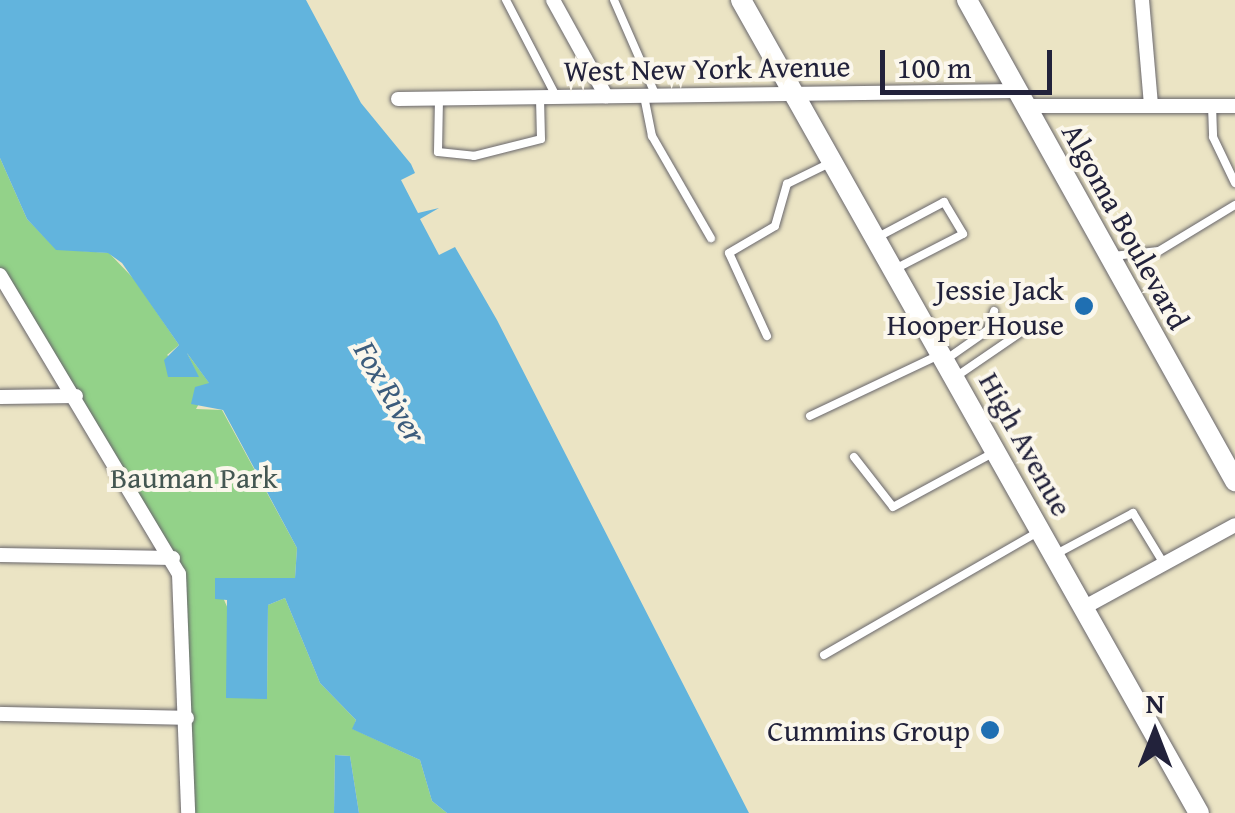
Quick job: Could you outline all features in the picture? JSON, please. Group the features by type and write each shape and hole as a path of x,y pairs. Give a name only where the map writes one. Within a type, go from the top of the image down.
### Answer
{"main road":[{"name":"High Avenue","path":"741,0 1200,813"},
{"name":"Algoma Boulevard","path":"966,0 1107,256 1227,446 1235,481"}],"street":[{"path":"553,0 606,96"},
{"path":"1142,0 1150,105"},
{"name":"West New York Avenue","path":"398,99 793,94 1235,106"},
{"path":"0,275 173,558 185,608 188,813"},
{"path":"0,397 76,396"},
{"path":"1082,608 1235,525"},
{"path":"0,555 173,558"},
{"path":"0,714 187,718"}],"lane":[{"path":"506,0 557,98"},
{"path":"614,0 650,96 652,136 711,238"},
{"path":"439,99 438,152 474,156 541,138 540,98"},
{"path":"1212,106 1214,137 1235,183"},
{"path":"767,336 730,253 774,226 787,184 832,162"},
{"path":"876,238 944,202 963,234 893,270"},
{"path":"1107,256 1159,251 1235,205"},
{"path":"946,364 988,330 994,311"},
{"path":"810,416 1024,330"},
{"path":"854,457 892,507 996,452"},
{"path":"1054,556 1133,513 1164,564"},
{"path":"824,655 1040,530"}],"green space":[{"name":"Bauman Park","path":"0,158 27,219 56,249 109,253 134,279 179,345 167,355 198,377 187,353 210,384 196,409 222,410 297,548 295,578 215,579 267,699 268,605 285,598 320,683 356,720 353,729 420,760 432,801 447,813 359,813 350,756 335,755 334,813 188,813 182,585 0,275"}],"water":[{"name":"Fox River","path":"0,0 306,0 361,103 411,164 415,173 401,180 418,213 439,208 420,219 439,255 455,247 497,320 749,813 447,813 432,801 420,760 352,729 356,720 320,683 285,598 268,605 267,699 226,698 227,600 215,599 215,578 295,578 297,548 223,410 191,404 195,387 209,383 187,353 199,377 168,377 164,360 179,345 122,263 108,253 56,250 27,219 0,158"},
{"path":"335,755 350,756 359,813 334,813"}],"place":[{"name":"Jessie Jack Hooper House","path":"1084,306"},
{"name":"Cummins Group","path":"990,730"}]}
